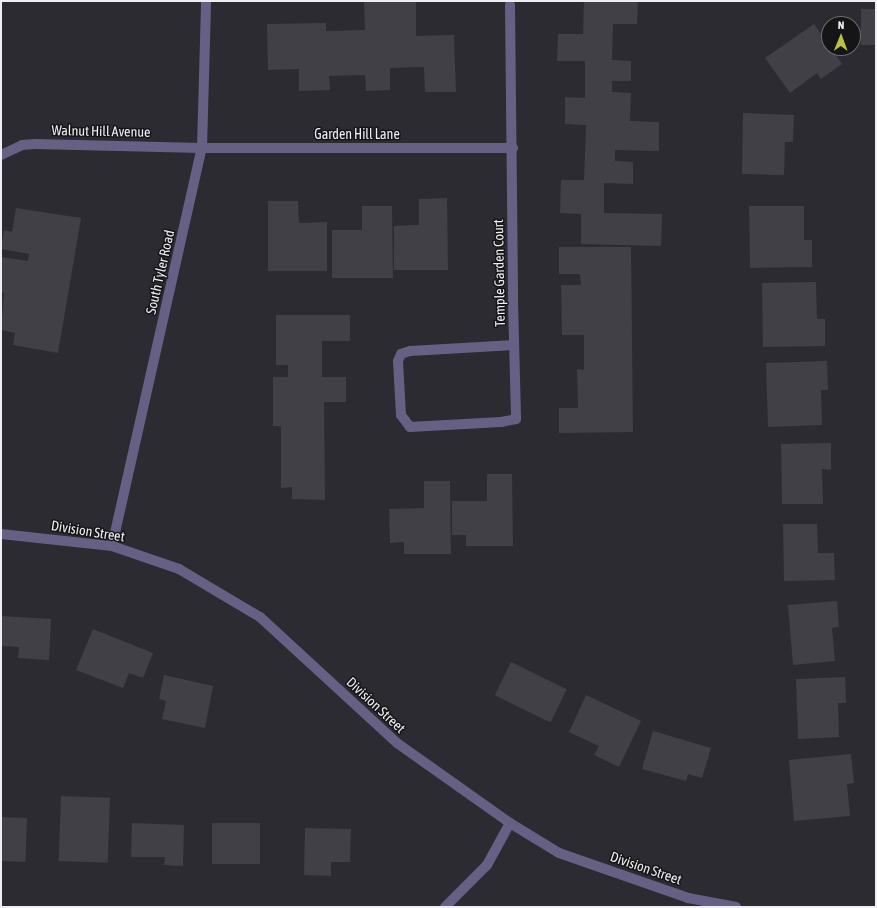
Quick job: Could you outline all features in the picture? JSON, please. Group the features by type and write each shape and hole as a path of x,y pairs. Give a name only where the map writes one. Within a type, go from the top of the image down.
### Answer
{"street":[{"name":"South Tyler Road","path":"112,546 202,148 206,1"},
{"name":"Temple Garden Court","path":"510,4 516,419 501,422 410,427 401,415 398,361 401,354 410,350 514,345"},
{"name":"Walnut Hill Avenue","path":"1,155 22,145 35,144 202,148"},
{"name":"Garden Hill Lane","path":"202,148 513,148"},
{"name":"Division Street","path":"1,534 112,546 179,569 260,617 396,743 510,823 559,853 688,898 736,907"},
{"path":"445,907 487,865 510,823"}],"building":[{"path":"416,1 416,36 454,35 456,92 425,92 424,67 390,68 390,90 366,91 365,75 329,76 330,90 299,91 299,69 268,70 267,24 326,23 326,31 365,30 364,2"},
{"path":"584,1 638,1 637,24 613,24 612,60 631,61 631,81 612,81 612,92 631,93 630,121 659,122 659,151 615,150 615,161 633,162 633,184 604,183 604,213 662,214 661,246 581,244 581,214 560,213 561,180 584,180 586,125 565,124 565,97 585,98 585,61 557,61 558,34 583,34"},
{"path":"861,9 876,9 876,45 861,45"},
{"path":"814,24 821,34 821,56 836,56 842,64 821,79 817,73 790,93 765,58"},
{"path":"743,113 794,115 793,142 785,142 784,175 742,174"},
{"path":"447,198 448,270 394,270 394,226 419,225 419,199"},
{"path":"268,201 298,201 299,223 327,222 327,271 268,271"},
{"path":"362,206 392,206 393,278 332,278 332,230 362,230"},
{"path":"749,206 804,206 804,240 812,240 812,267 750,268"},
{"path":"16,208 81,218 58,353 13,345 15,333 1,330 4,293 1,292 1,257 28,261 29,254 1,249 4,230 12,232"},
{"path":"559,247 631,247 633,432 559,433 559,408 578,408 577,369 584,370 584,335 562,335 561,285 581,285 580,274 559,274"},
{"path":"816,282 817,319 825,319 825,346 763,347 762,283"},
{"path":"276,315 350,315 350,341 322,341 322,377 346,377 346,402 324,402 325,500 292,499 292,487 281,488 281,426 273,426 273,377 288,377 288,365 276,365"},
{"path":"827,361 828,390 821,390 822,425 768,427 766,363"},
{"path":"831,443 831,470 822,469 823,504 782,504 781,444"},
{"path":"487,474 512,474 513,546 466,546 466,535 452,535 452,501 487,501"},
{"path":"424,481 450,481 451,554 404,554 404,542 390,543 389,509 424,508"},
{"path":"783,524 817,524 818,553 834,553 835,580 784,581"},
{"path":"837,601 839,627 832,628 835,661 793,665 788,605"},
{"path":"1,616 51,619 49,660 18,658 19,647 1,646"},
{"path":"93,629 153,653 143,678 129,673 123,688 76,670"},
{"path":"511,662 567,689 551,722 495,695"},
{"path":"164,675 213,686 205,728 162,719 166,701 159,699"},
{"path":"845,677 846,703 838,703 839,737 798,739 796,679"},
{"path":"586,695 641,721 619,767 594,755 599,746 569,732"},
{"path":"653,731 711,748 702,778 688,774 686,781 642,769"},
{"path":"851,754 854,783 847,784 850,816 794,821 789,760"},
{"path":"61,796 110,798 108,863 59,861"},
{"path":"1,817 27,818 25,862 1,861"},
{"path":"132,823 184,825 183,866 164,865 165,857 131,857"},
{"path":"212,823 260,823 260,864 212,864"},
{"path":"305,828 351,829 350,862 331,862 331,876 304,875"}]}
